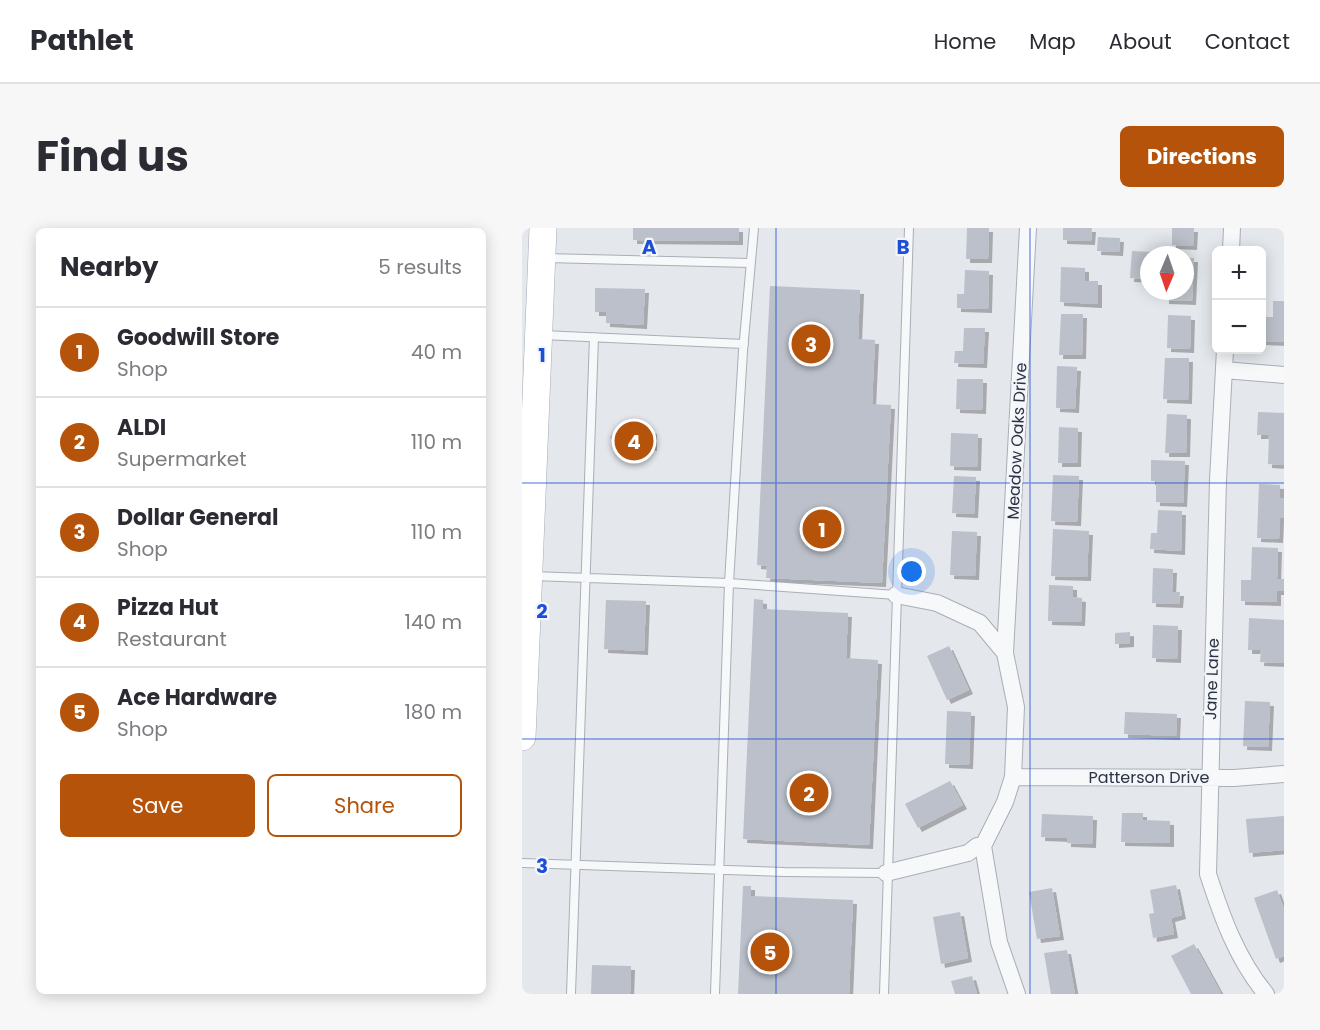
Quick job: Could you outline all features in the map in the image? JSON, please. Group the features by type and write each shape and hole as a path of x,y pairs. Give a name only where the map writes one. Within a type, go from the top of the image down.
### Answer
{"main road":[{"path":"522,737 529,576 527,483 538,335 536,285 543,228"}],"street":[{"name":"Meadow Oaks Drive","path":"983,846 1005,802 1013,777 1016,707 1005,653 1028,228"},
{"path":"1231,246 1232,228"},
{"name":"Jane Lane","path":"1225,354 1218,480 1208,874 1223,922 1251,975 1266,994"},
{"path":"1224,370 1284,375"},
{"name":"Meadow Oaks Drive","path":"896,595 937,603 980,623 1005,653"},
{"name":"Patterson Drive","path":"1013,777 1234,778 1284,774"},
{"path":"886,873 968,853 977,846 983,846 999,942 1017,994"}],"lane":[{"path":"715,994 729,583 744,344 754,228"},
{"path":"884,994 886,873 909,228"},
{"path":"541,257 750,263"},
{"path":"538,335 744,344"},
{"path":"571,994 594,337"},
{"path":"529,576 729,583 896,595"},
{"path":"522,863 886,873"}],"building":[{"path":"633,228 739,228 739,241 633,240"},
{"path":"967,228 989,228 988,259 966,259"},
{"path":"1063,228 1092,228 1091,241 1063,240"},
{"path":"1172,228 1194,228 1193,246 1172,245"},
{"path":"1098,237 1120,238 1119,252 1097,251"},
{"path":"1132,251 1140,251 1140,279 1130,278"},
{"path":"1061,267 1085,268 1085,281 1098,281 1098,304 1060,302"},
{"path":"965,270 989,271 988,309 957,308 957,294 964,294"},
{"path":"770,286 860,290 858,339 875,340 872,404 891,405 882,583 766,578 767,566 757,565"},
{"path":"595,288 645,289 643,325 606,323 606,312 595,312"},
{"path":"1273,301 1284,301 1284,342 1266,341 1266,317 1273,317"},
{"path":"1061,314 1083,314 1082,355 1059,355"},
{"path":"1168,315 1191,316 1190,349 1167,348"},
{"path":"964,328 985,328 983,364 954,363 955,351 963,351"},
{"path":"1165,358 1189,358 1188,400 1163,399"},
{"path":"1057,366 1077,367 1075,409 1056,408"},
{"path":"957,379 983,379 982,410 956,409"},
{"path":"1258,412 1284,413 1284,465 1268,464 1269,435 1257,435"},
{"path":"1167,414 1187,415 1186,453 1165,453"},
{"path":"1059,427 1078,428 1077,463 1058,463"},
{"path":"619,429 653,430 653,447 618,446 610,437"},
{"path":"951,433 978,434 977,467 950,466"},
{"path":"1151,460 1185,461 1183,503 1156,502 1156,481 1151,481"},
{"path":"1053,475 1079,476 1077,522 1051,521"},
{"path":"954,476 976,477 974,514 952,513"},
{"path":"1259,484 1280,485 1280,498 1284,498 1284,518 1280,518 1279,539 1257,538"},
{"path":"1158,510 1182,511 1181,551 1150,549 1151,533 1157,533"},
{"path":"1053,529 1089,531 1087,577 1051,576"},
{"path":"952,531 977,532 975,576 950,575"},
{"path":"1252,547 1278,548 1277,579 1284,579 1284,591 1277,591 1277,602 1241,601 1241,580 1251,580"},
{"path":"1153,568 1173,569 1172,592 1180,592 1179,604 1152,603"},
{"path":"1049,585 1073,586 1073,597 1082,598 1081,622 1048,621"},
{"path":"754,599 763,600 763,609 848,613 846,658 878,660 869,845 743,839"},
{"path":"606,600 646,601 644,651 604,649"},
{"path":"1249,618 1284,620 1284,663 1260,662 1261,650 1248,650"},
{"path":"1153,625 1178,626 1177,659 1152,658"},
{"path":"1130,632 1130,643 1115,644 1115,633"},
{"path":"949,646 969,690 947,700 927,656"},
{"path":"1245,701 1270,702 1268,747 1243,746"},
{"path":"947,711 971,712 969,765 945,764"},
{"path":"1125,712 1177,714 1176,736 1124,734"},
{"path":"950,781 963,805 918,828 905,804"},
{"path":"1122,813 1143,813 1143,820 1170,821 1170,843 1121,842"},
{"path":"1042,814 1093,816 1092,844 1067,843 1067,838 1041,837"},
{"path":"1284,816 1284,850 1249,853 1246,819"},
{"path":"1176,885 1182,915 1171,918 1174,934 1153,938 1149,914 1154,913 1150,890"},
{"path":"743,886 751,886 751,896 853,900 849,994 738,994"},
{"path":"1052,888 1060,936 1037,939 1029,892"},
{"path":"1277,890 1284,909 1284,956 1276,959 1254,898"},
{"path":"960,912 968,958 941,964 933,917"},
{"path":"1194,944 1220,994 1191,994 1171,956"},
{"path":"1067,950 1075,994 1051,994 1044,953"},
{"path":"592,965 631,966 630,994 591,994"},
{"path":"972,976 977,994 955,994 951,981"}],"place":[{"name":"Dollar General","path":"811,344"},
{"name":"Pizza Hut","path":"634,441"},
{"name":"Goodwill Store","path":"822,529"},
{"name":"ALDI","path":"809,793"},
{"name":"Ace Hardware","path":"770,952"}]}
